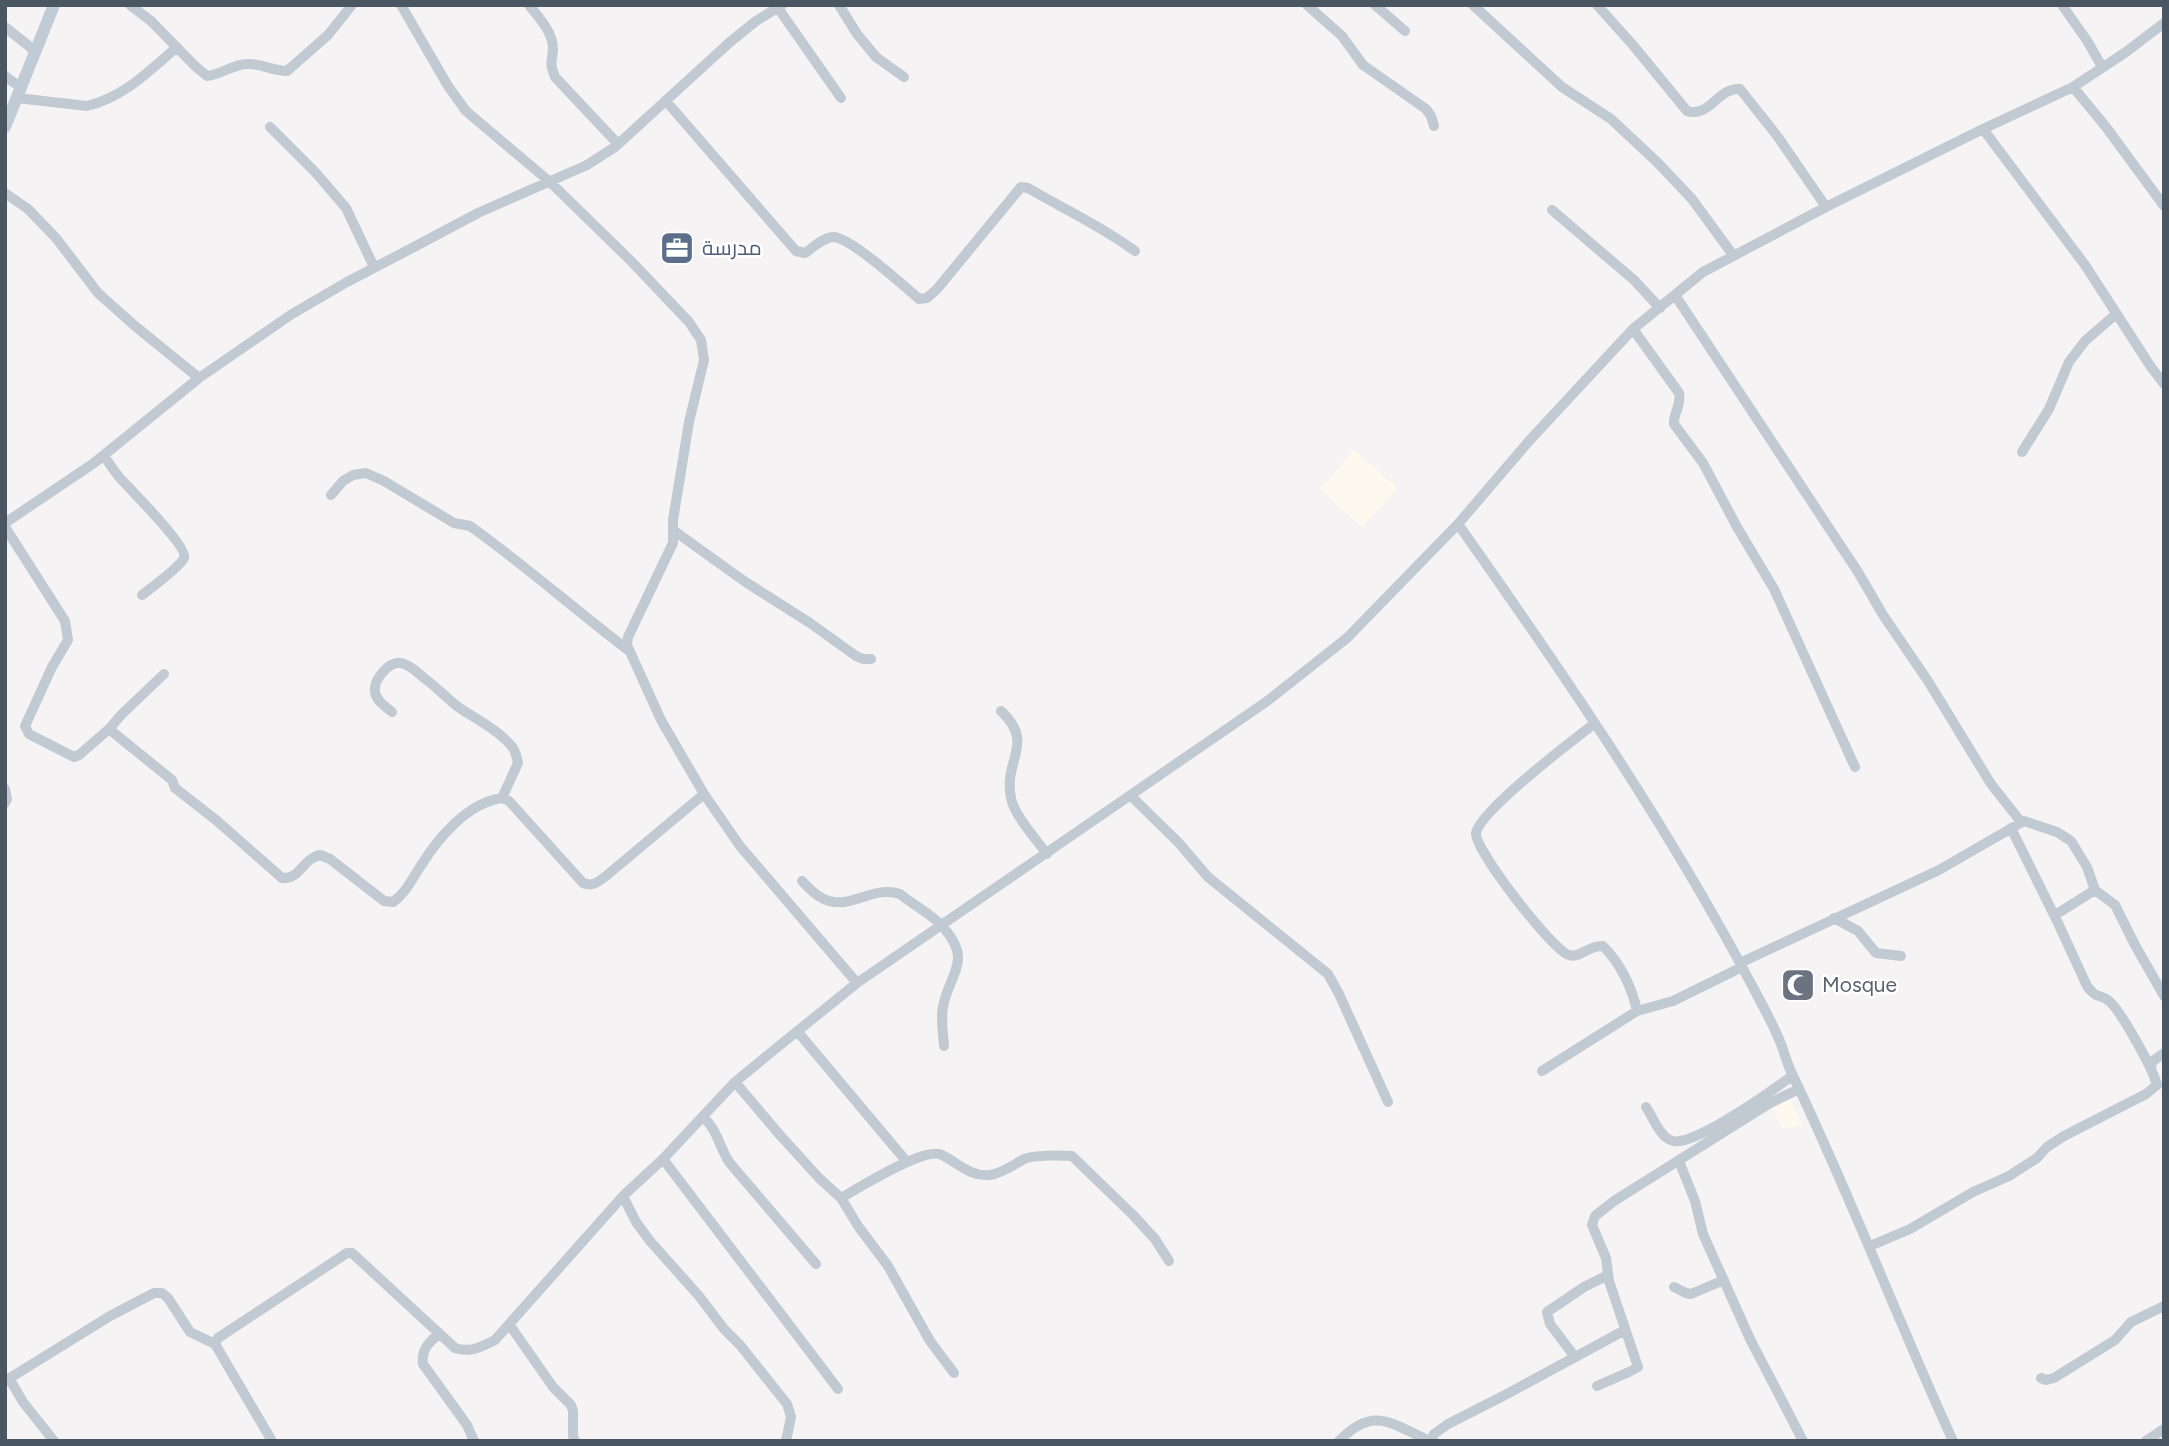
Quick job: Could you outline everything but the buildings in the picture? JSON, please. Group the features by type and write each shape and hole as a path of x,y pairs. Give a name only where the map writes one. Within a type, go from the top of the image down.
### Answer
{"street":[{"path":"5,127 54,5"},
{"path":"130,5 151,21 207,76 250,63 276,71 287,71 328,35 352,5"},
{"path":"401,5 448,86 466,111 550,182 631,261 689,322 701,340 704,360 689,422 673,543 628,637 628,650 661,720 740,846 857,983"},
{"path":"529,5 551,37 550,62 555,77 618,144"},
{"path":"839,5 857,34 876,57 904,77"},
{"path":"1307,5 1342,36 1363,65 1426,109 1434,126"},
{"path":"1375,5 1405,31"},
{"path":"1473,5 1562,87 1611,120 1658,163 1692,199 1733,255"},
{"path":"1597,5 1687,111 1703,111 1725,93 1740,89 1778,137 1826,206"},
{"path":"2062,5 2102,67"},
{"path":"163,674 109,729 79,755 74,757 29,734 25,726 45,681 68,640 68,630 5,525 104,456 199,378 292,314 374,267 478,213 587,165 618,144 730,42 780,6 841,98"},
{"path":"215,1345 218,1338 347,1253 352,1253 455,1348 475,1350 495,1340 623,1196 663,1159 735,1082 857,983 1266,702 1347,638 1458,524 1529,441 1633,330 1703,272 1826,206 2073,87 2164,23"},
{"path":"5,27 36,51"},
{"path":"5,76 19,93 87,106 117,96 177,47"},
{"path":"2073,87 2164,205"},
{"path":"666,101 796,251 805,253 828,238 836,237 846,241 919,299 927,298 937,289 1021,187 1028,188 1109,232 1135,251"},
{"path":"270,127 346,208 374,267"},
{"path":"1983,129 2085,265 2164,384"},
{"path":"5,193 28,209 56,238 98,293 199,378"},
{"path":"1552,210 1634,280 1660,308"},
{"path":"1675,295 1858,572 1991,784 2021,822"},
{"path":"2022,452 2049,409 2069,362 2085,341 2116,314"},
{"path":"1633,330 1679,393 1681,399 1674,424 1703,463 1774,589 1855,767"},
{"path":"104,456 184,553 179,564 142,595"},
{"path":"331,495 343,481 353,475 366,473 384,481 454,523 470,526 554,589 587,620 628,650"},
{"path":"1458,524 1522,614 1594,724 1701,892 1741,965 1780,1042 1792,1076 1870,1246 1953,1441"},
{"path":"673,530 856,656 871,659"},
{"path":"392,712 378,700 374,692 384,671 401,663 426,679 512,747 518,763 502,798"},
{"path":"1000,711 1012,721 1019,742 1011,772 1011,801 1047,854"},
{"path":"1594,724 1548,759 1500,803 1480,824 1476,834 1477,843 1483,855 1530,917 1562,952 1578,956 1594,945 1603,946 1614,957 1633,994 1637,1011"},
{"path":"109,729 172,780 175,788 282,878 294,877 314,856 325,856 356,881 389,902 401,897 427,856 459,820 482,804 502,798 509,801 583,883 589,885 606,876 705,794"},
{"path":"5,789 5,803"},
{"path":"1131,796 1178,842 1208,877 1328,974 1388,1102"},
{"path":"1542,1071 1637,1011 1673,1001 1834,918 1938,870 2021,822 2029,822 2068,837 2087,867 2095,890 2115,905 2164,996"},
{"path":"1870,1246 1910,1229 1973,1192 2010,1176 2064,1136 2157,1085 2151,1067 2110,1002 2092,994 2087,986 2011,828"},
{"path":"802,881 817,895 829,901 842,902 882,892 894,892 942,925 956,944 959,955 958,966 942,1013 944,1046"},
{"path":"2055,915 2095,890"},
{"path":"1834,918 1858,931 1876,953 1901,956"},
{"path":"797,1031 907,1162"},
{"path":"2151,1067 2153,1061 2164,1053"},
{"path":"1646,1107 1666,1137 1673,1141 1681,1140 1719,1125 1792,1076"},
{"path":"735,1082 808,1167 841,1198 888,1266 930,1341 954,1373"},
{"path":"1597,1386 1637,1368 1633,1348 1608,1275 1606,1258 1592,1225 1593,1219 1604,1207 1770,1103 1799,1089"},
{"path":"703,1117 715,1130 729,1163 816,1264"},
{"path":"841,1198 929,1152 940,1153 978,1175 992,1175 1027,1158 1072,1156 1133,1214 1155,1239 1169,1261"},
{"path":"663,1159 838,1389"},
{"path":"1679,1161 1695,1201 1703,1234 1750,1339 1803,1441"},
{"path":"623,1196 636,1222 650,1241 699,1296 787,1404 791,1417 786,1441"},
{"path":"1575,1357 1550,1324 1547,1312 1584,1287 1608,1275"},
{"path":"1674,1287 1691,1294 1724,1280"},
{"path":"54,1441 7,1379 110,1316 154,1293 162,1293 190,1332 215,1345 272,1441"},
{"path":"2041,1378 2054,1378 2115,1340 2131,1322 2164,1306"},
{"path":"509,1324 553,1387 571,1405 575,1441"},
{"path":"1339,1441 1356,1426 1376,1419 1388,1420 1430,1441 1434,1434 1448,1424 1625,1330"},
{"path":"439,1334 425,1346 423,1364 467,1425 474,1441"},
{"path":"2146,1441 2164,1429"}],"shaded area":[{"path":"1354,450 1397,488 1362,528 1320,489"},
{"path":"1789,1099 1803,1124 1794,1128 1782,1128 1773,1109"}],"place":[{"name":"مدرسة","path":"677,248"},
{"name":"Mosque","path":"1798,985"}]}
